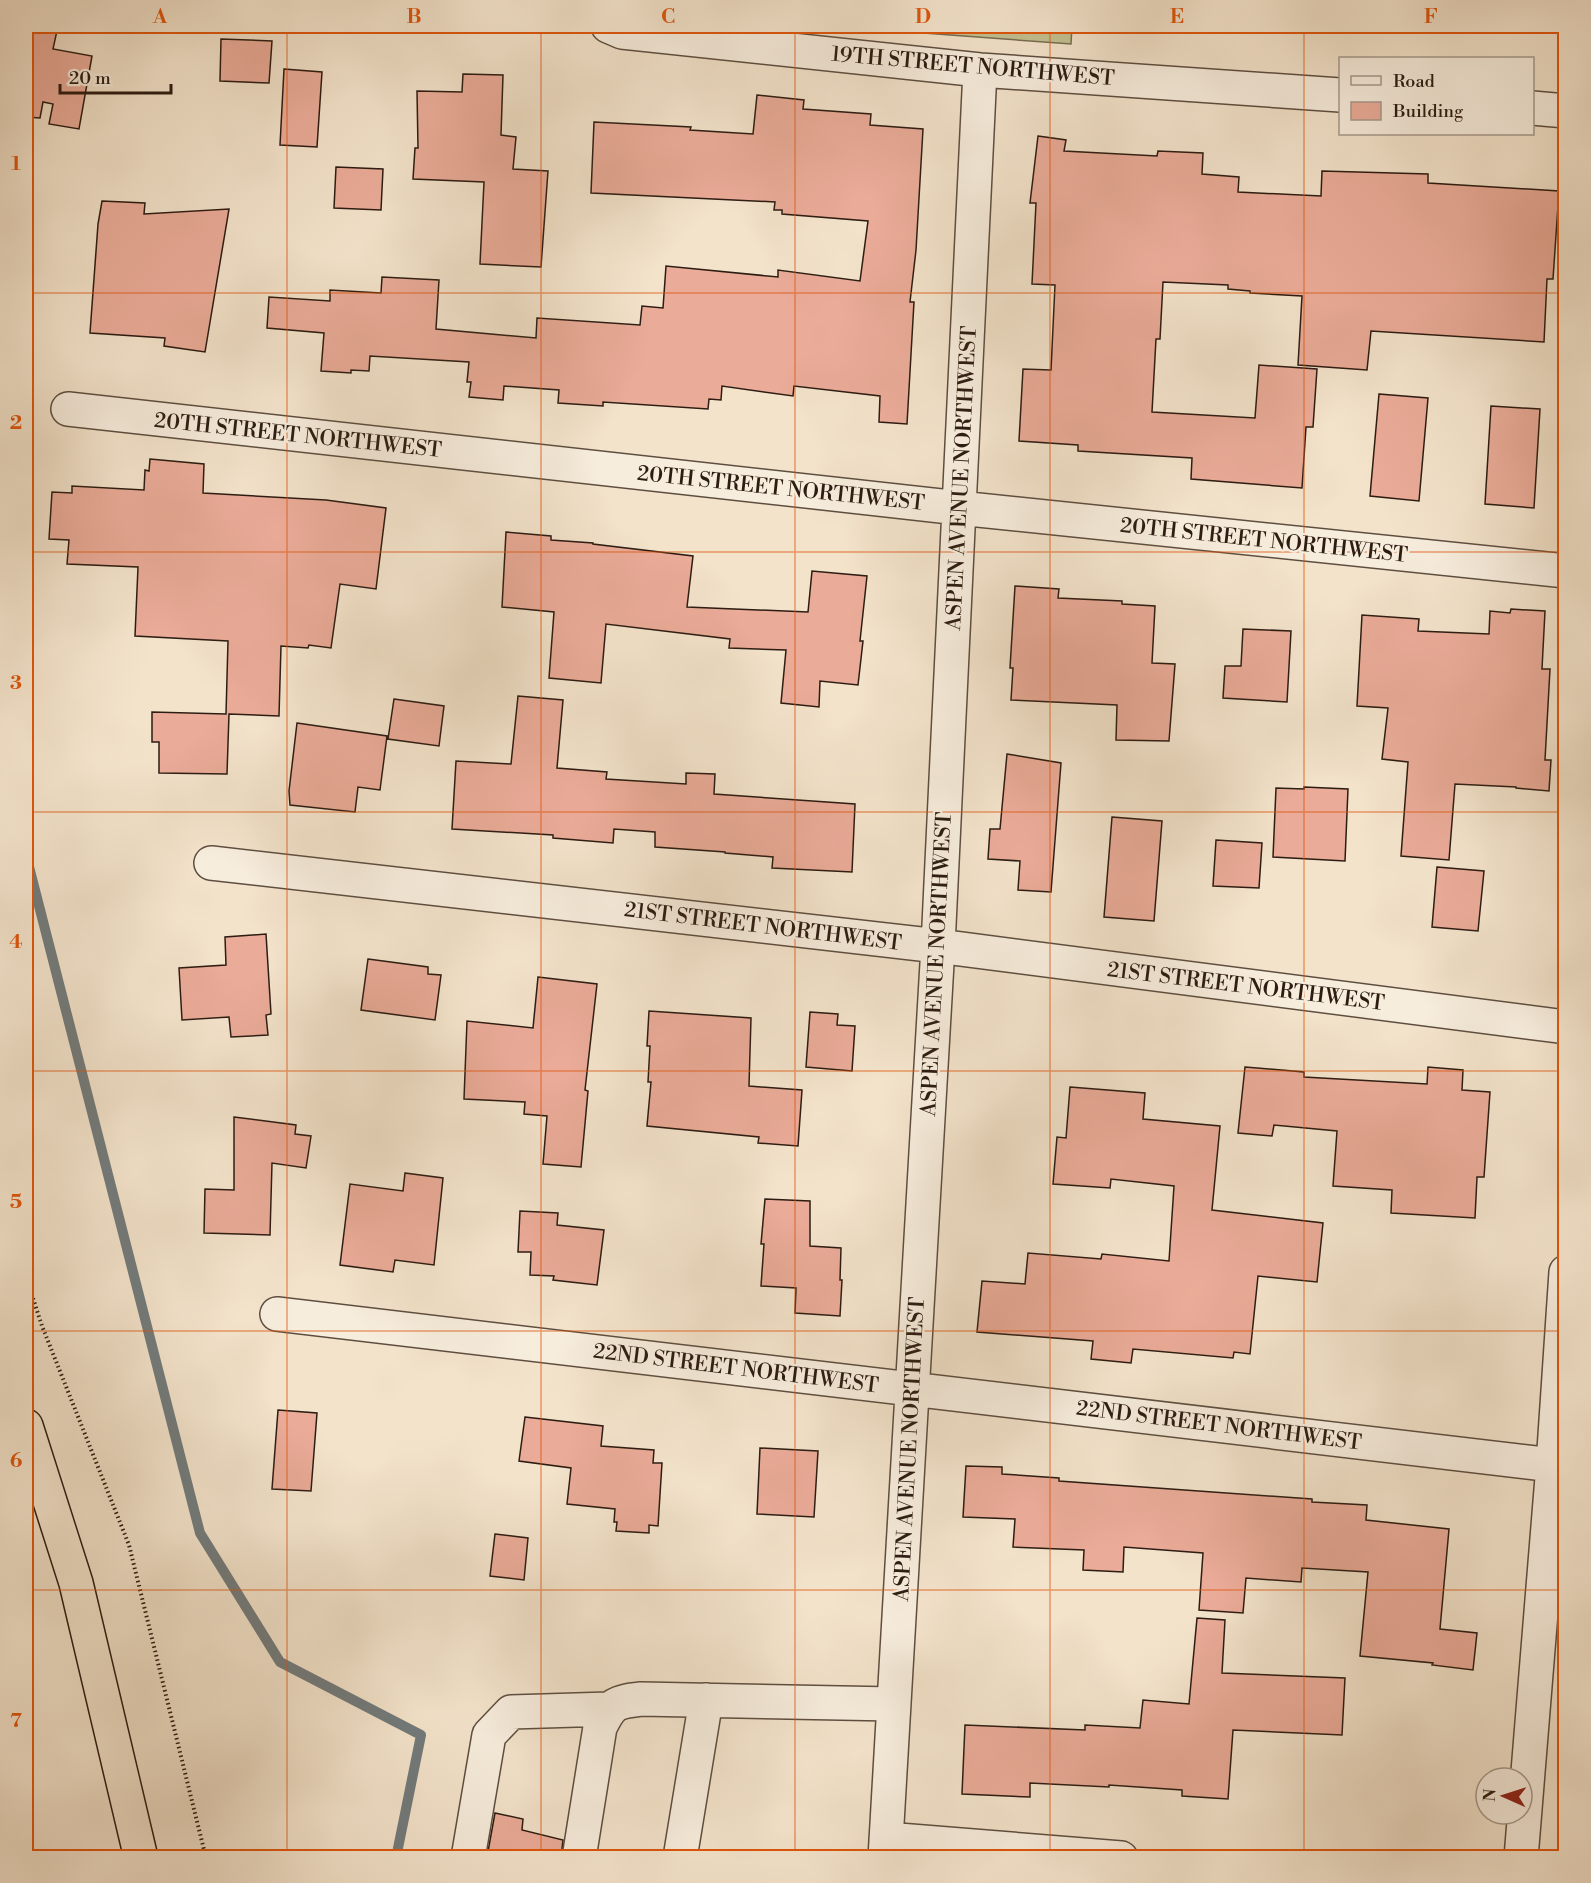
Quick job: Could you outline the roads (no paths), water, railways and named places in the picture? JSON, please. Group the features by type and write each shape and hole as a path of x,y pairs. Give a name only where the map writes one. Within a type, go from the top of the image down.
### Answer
{"highway":[{"path":"26,1426 76,1583 141,1857"}],"street":[{"name":"19TH STREET NORTHWEST","path":"608,26 622,32 741,35 980,70 1339,95"},
{"name":"ASPEN AVENUE NORTHWEST","path":"885,1848 938,946 980,70"},
{"path":"1534,108 1566,111"},
{"name":"20TH STREET NORTHWEST","path":"68,409 959,508 1566,571"},
{"name":"21ST STREET NORTHWEST","path":"211,863 938,946 1566,1027"},
{"path":"1521,1857 1553,1465 1566,1272"},
{"name":"22ND STREET NORTHWEST","path":"277,1314 1553,1465"},
{"path":"468,1857 489,1735 511,1712 609,1709 623,1702 641,1700 893,1704"},
{"path":"680,1857 706,1700"},
{"path":"579,1857 600,1727 609,1709"},
{"path":"885,1848 1121,1857"}],"waterway":[{"path":"26,855 200,1533 280,1662 421,1735 396,1858"}]}
